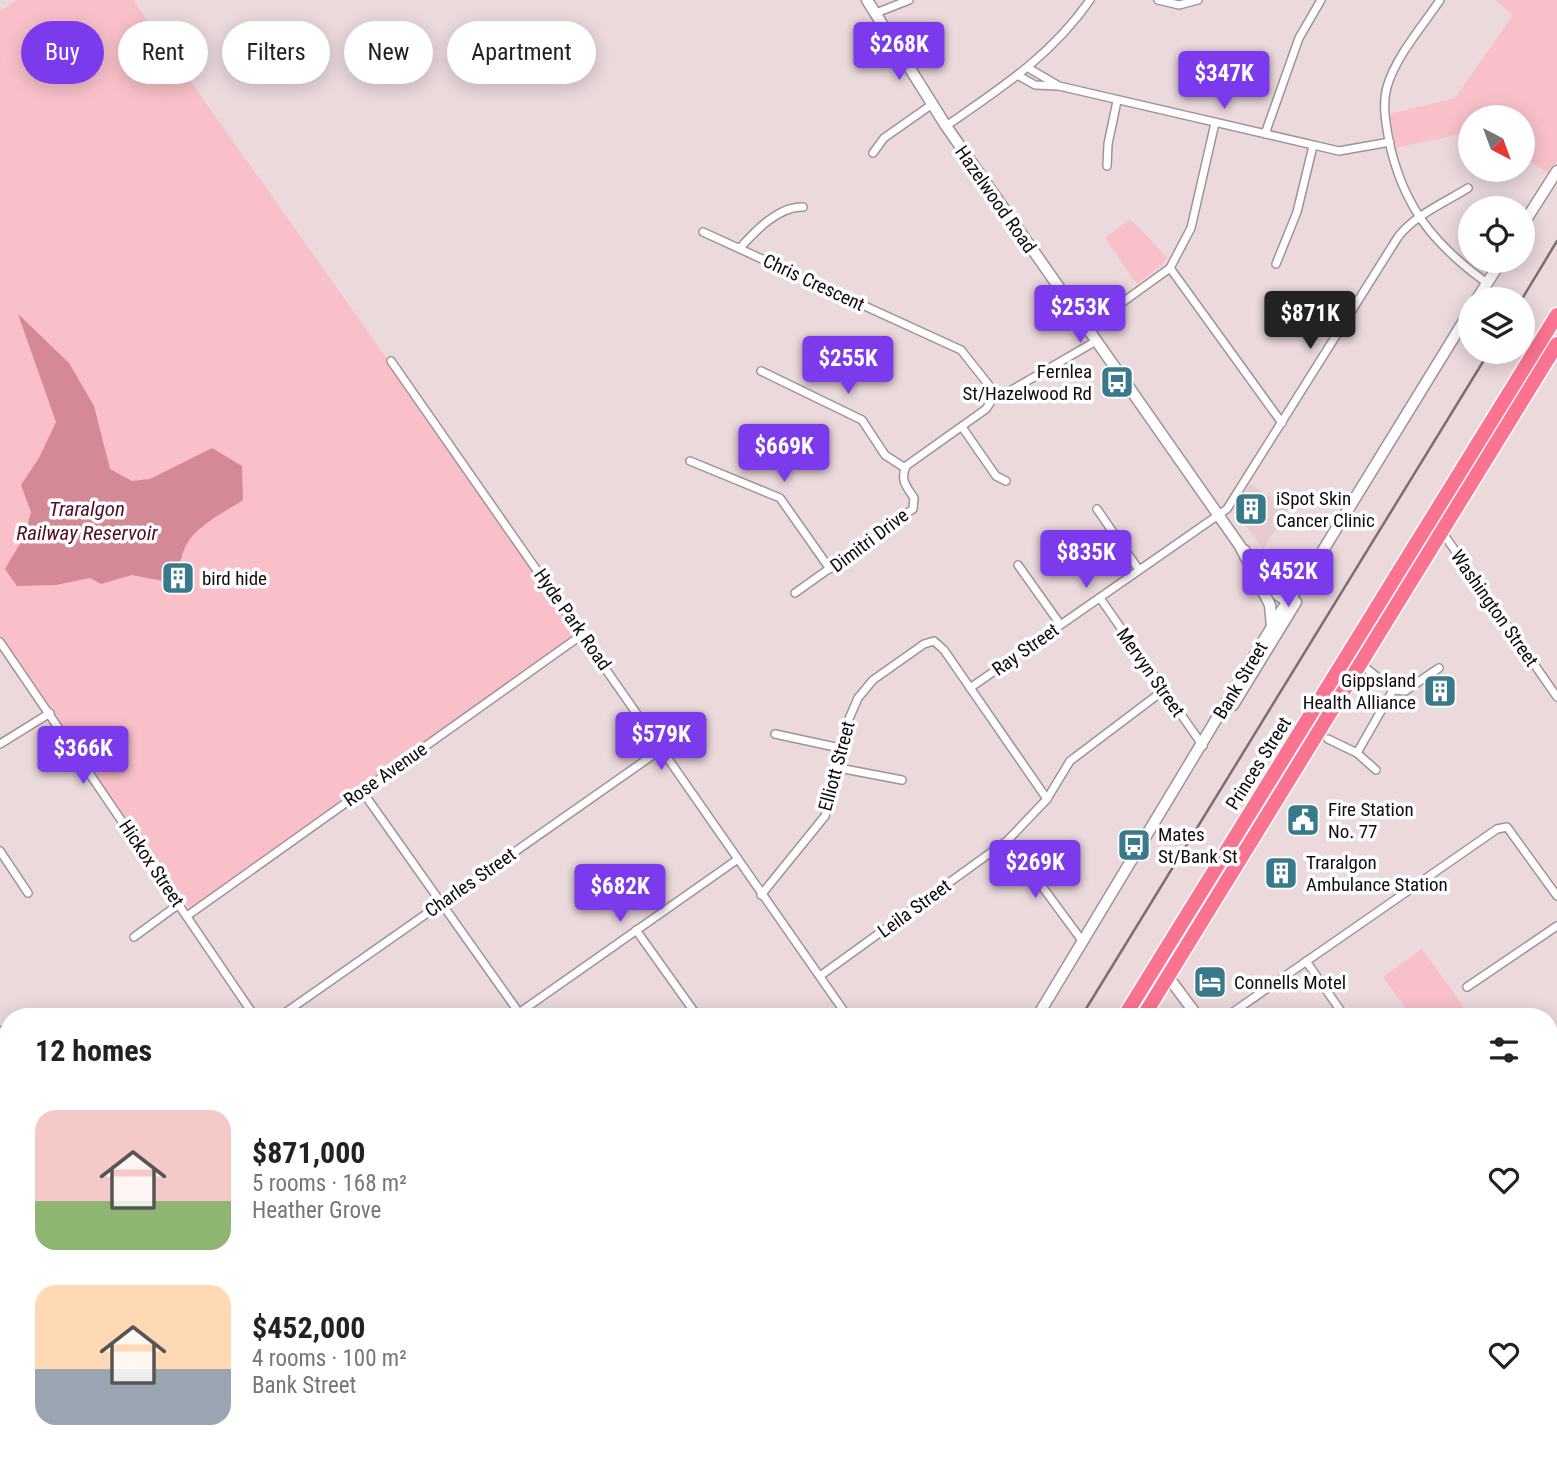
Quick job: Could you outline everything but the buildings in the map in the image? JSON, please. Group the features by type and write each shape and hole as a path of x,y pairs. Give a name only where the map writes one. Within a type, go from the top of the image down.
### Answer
{"highway":[{"name":"Princes Street","path":"1130,1008 1557,315"},
{"name":"Princes Street","path":"1149,1008 1557,344"}],"main road":[{"name":"Hazelwood Road","path":"867,0 931,105 1240,546"},
{"path":"1535,206 1557,171"},
{"path":"1484,287 1493,273"},
{"name":"Bank Street","path":"1043,1008 1272,628 1314,565 1458,331"},
{"path":"1240,546 1270,606 1272,628"},
{"path":"1240,546 1250,555 1287,607"},
{"path":"1270,606 1287,607"},
{"path":"1203,746 1248,682 1287,607"},
{"path":"1153,970 1167,978 1191,1008"}],"street":[{"path":"877,17 909,0"},
{"path":"946,126 1030,69 1075,22 1090,0"},
{"path":"1158,0 1179,5 1198,0"},
{"path":"1265,134 1298,38 1321,0"},
{"path":"1440,0 1387,86 1384,108 1390,142 1406,196 1418,218 1453,259 1487,283"},
{"path":"1030,69 1059,86"},
{"path":"1019,76 1035,85 1059,86 1339,151 1390,142"},
{"path":"1107,166 1108,144 1117,101"},
{"path":"873,153 884,138 931,105"},
{"path":"1087,328 1170,268 1191,228 1215,124"},
{"path":"1276,264 1297,212 1313,146"},
{"name":"Ray Street","path":"970,688 1231,505 1398,237 1418,218 1468,188"},
{"path":"740,248 753,233 776,216 793,206 803,206"},
{"name":"Chris Crescent","path":"703,232 961,350 996,394"},
{"path":"1170,268 1282,423"},
{"path":"761,371 862,420 885,455 905,468 986,410 996,394 1010,391 1096,341"},
{"name":"Hyde Park Road","path":"391,361 842,1008"},
{"path":"962,427 996,476 1006,481"},
{"path":"690,461 780,498 830,569"},
{"name":"Dimitri Drive","path":"795,593 913,509 914,498 904,484 905,468"},
{"path":"1097,509 1139,570"},
{"name":"Washington Street","path":"1433,519 1557,697"},
{"path":"1018,565 1060,624"},
{"name":"Mervyn Street","path":"1100,598 1203,746"},
{"name":"Rose Avenue","path":"187,916 583,634"},
{"name":"Elliott Street","path":"761,895 825,816 839,768 840,748 850,713 858,698 873,680 924,644 934,641 944,650 1046,799"},
{"name":"Hickox Street","path":"0,642 250,1008"},
{"path":"1362,664 1393,690 1405,691 1439,668"},
{"name":"Leila Street","path":"820,976 1008,841 1046,799 1070,761 1164,690"},
{"path":"1357,753 1393,690"},
{"path":"0,744 50,713"},
{"path":"775,734 840,748"},
{"path":"1328,739 1357,753 1376,770"},
{"name":"Charles Street","path":"292,1008 663,748"},
{"path":"839,768 902,780"},
{"path":"362,791 513,1008"},
{"path":"1239,1008 1497,829 1507,827 1557,896"},
{"path":"1008,841 1083,942"},
{"path":"0,851 28,894"},
{"path":"528,1008 738,859"},
{"path":"134,937 179,904"},
{"path":"1467,987 1557,926"},
{"path":"636,930 692,1008"},
{"path":"1306,961 1339,1008"}],"shaded area":[{"path":"17,0 133,0 148,21 118,21 118,84 192,84 582,634 190,909 0,641 0,11"},
{"path":"1495,0 1557,0 1557,161 1549,174 1535,165 1535,105 1458,105 1458,135 1396,148 1390,114 1455,98 1513,15"},
{"path":"1130,219 1167,257 1162,265 1137,284 1105,238"},
{"path":"1250,484 1289,510 1263,549 1234,509"},
{"path":"1422,949 1465,1008 1405,1008 1383,977"}],"water":[{"name":"Traralgon Railway Reservoir","path":"18,314 69,363 94,406 110,469 132,481 150,479 212,448 242,466 243,500 195,533 168,582 132,575 101,584 90,578 56,585 17,586 5,569 25,535 31,512 21,485 39,458 56,422"}],"railway":[{"path":"1529,287 1557,241"},
{"path":"1087,1008 1482,364"}],"place":[{"name":"Fernlea St/Hazelwood Rd","path":"1117,382"},
{"name":"iSpot Skin Cancer Clinic","path":"1251,509"},
{"name":"bird hide","path":"178,578"},
{"name":"Gippsland Health Alliance","path":"1440,691"},
{"name":"Fire Station No. 77","path":"1303,820"},
{"name":"Mates St/Bank St","path":"1134,845"},
{"name":"Traralgon Ambulance Station","path":"1281,873"},
{"name":"Connells Motel","path":"1210,982"}]}
